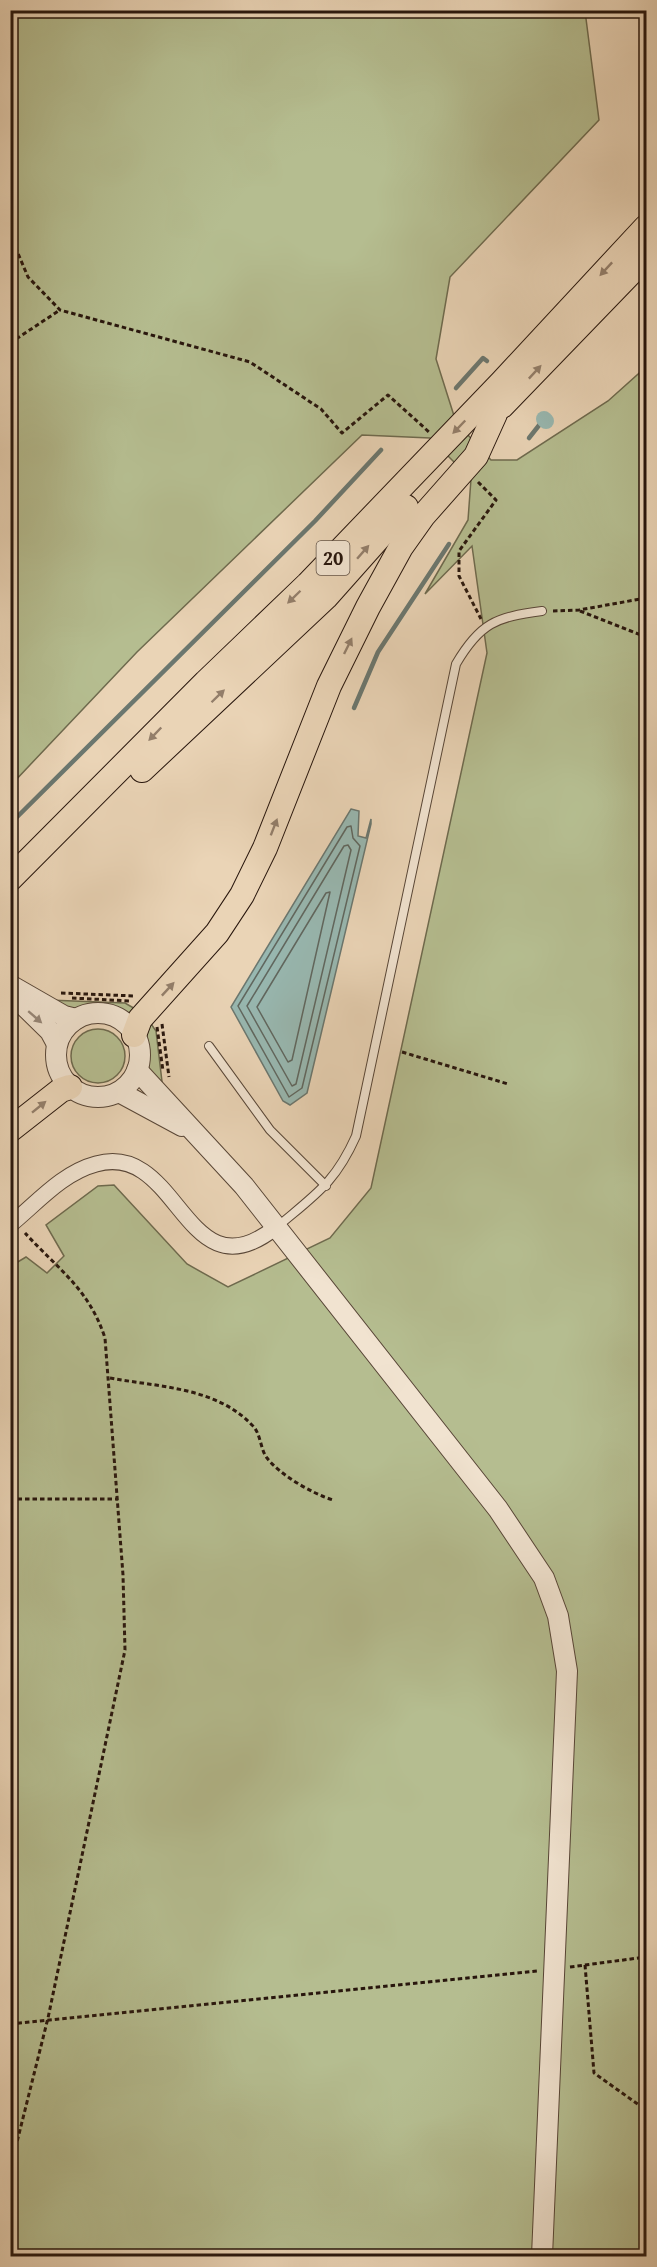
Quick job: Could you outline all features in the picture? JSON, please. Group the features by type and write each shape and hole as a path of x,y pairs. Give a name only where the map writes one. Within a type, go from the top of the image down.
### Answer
{"main road":[{"name":"20","path":"10,879 206,682 308,584 502,382 646,227"},
{"name":"20","path":"10,897 238,677 326,597 365,549 646,257"},
{"path":"134,1035 141,1019 217,933 242,895 265,848 325,697 352,636 401,547 423,516 476,456 495,414"},
{"path":"10,1130 61,1090 70,1088"}],"street":[{"path":"10,985 64,1016 76,1019"},
{"path":"10,992 50,1031 57,1044"},
{"path":"89,1014 110,1015 128,1026 134,1035 140,1055 137,1070 128,1085 119,1092 106,1097 92,1097 70,1088 59,1071 56,1056 57,1044 76,1019 89,1014"},
{"path":"137,1070 231,1171 498,1509 544,1578 558,1616 567,1671 542,2256"},
{"path":"119,1092 193,1132"},
{"path":"13,1223 80,1169 111,1161 133,1165 148,1173 196,1230 219,1244 245,1246 260,1240 276,1227"}],"lane":[{"path":"276,1227 326,1186 343,1165 356,1136 454,674 470,641 484,626 510,615 542,611"},
{"path":"210,1046 270,1130 326,1186"}],"path":[{"path":"10,243 14,244 28,277 60,310 250,362 321,410 342,433 388,395 433,437"},
{"path":"10,343 60,310"},
{"path":"476,480 496,500 459,550 459,576 484,626"},
{"path":"542,611 579,610 646,598"},
{"path":"579,610 646,637"},
{"path":"55,992 140,998"},
{"path":"58,998 130,1000 134,1003"},
{"path":"161,1018 170,1080"},
{"path":"402,1052 508,1084"},
{"path":"10,2170 48,2018 125,1650 118,1499 111,1437 110,1378 105,1338 98,1317 81,1289 13,1223"},
{"path":"110,1378 207,1395 232,1409 254,1426 267,1458 312,1493 333,1500"},
{"path":"10,1499 118,1499"},
{"path":"10,2024 48,2018 554,1970 646,1957"},
{"path":"585,1965 594,2073 646,2110"}],"green space":[{"path":"10,11 585,11 599,120 450,277 436,359 456,422 491,460 517,460 608,401 646,367 646,2256 11,2256 11,1266 26,1257 47,1273 64,1256 46,1225 98,1186 114,1185 187,1264 228,1287 330,1238 371,1188 487,653 472,546 425,594 468,520 471,479 430,438 362,435 137,652 11,785"},
{"path":"48,1000 125,1003 137,1010 128,1018 107,1008 73,1010"},
{"path":"149,1021 156,1031 163,1090 145,1067 144,1039"},
{"path":"98,1029 108,1031 117,1037 123,1046 125,1056 123,1066 117,1075 108,1081 98,1083 88,1081 79,1075 73,1066 71,1056 73,1046 79,1037 88,1031"}],"water":[{"path":"351,809 359,811 358,836 366,838 371,819 371,824 307,1093 290,1105 283,1101 231,1007"}],"waterway":[{"path":"456,388 483,358 487,361"},
{"path":"529,438 544,419 542,417"},
{"path":"10,824 315,521 381,450"},
{"path":"354,708 378,652 449,544"}]}
